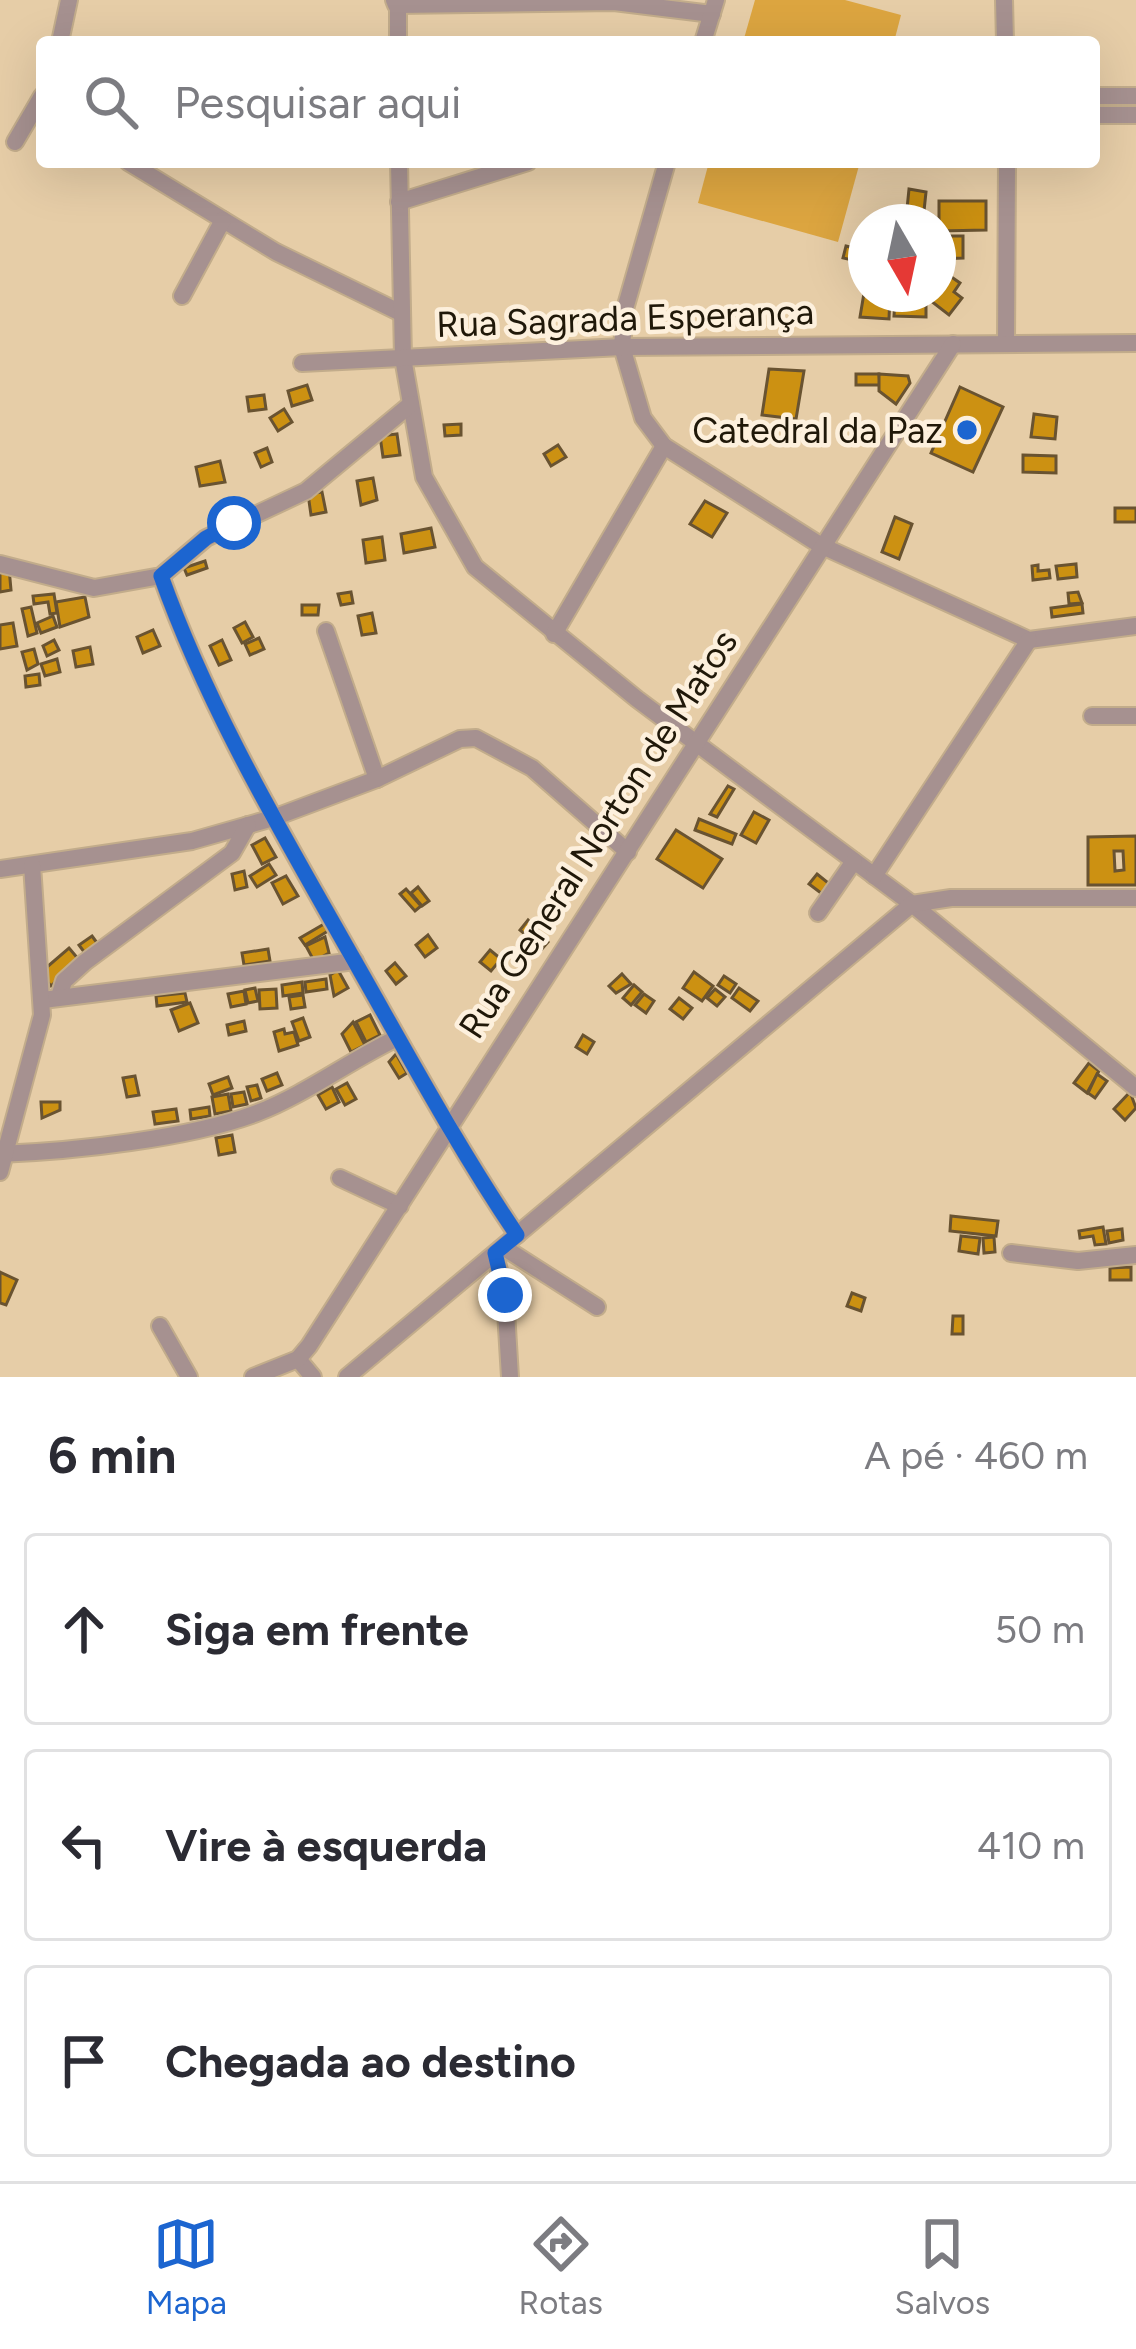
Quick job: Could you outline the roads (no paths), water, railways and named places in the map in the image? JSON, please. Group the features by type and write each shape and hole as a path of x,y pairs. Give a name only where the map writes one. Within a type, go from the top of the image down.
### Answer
{"street":[{"path":"61,36 69,0"},
{"path":"1004,0 1005,36"},
{"path":"398,36 397,2 714,7 705,36"},
{"path":"1100,96 1136,96"},
{"path":"15,142 36,106"},
{"path":"1100,115 1136,115"},
{"path":"138,168 223,220 401,314"},
{"path":"399,168 403,358 424,477 475,567 554,634 912,904 1136,1088"},
{"path":"399,202 509,168"},
{"path":"665,168 625,309 622,347 643,418 664,446 820,545 1029,640 1136,626"},
{"path":"1006,344 1007,168"},
{"path":"182,296 223,220"},
{"name":"Rua Sagrada Esperança","path":"302,363 622,347 1136,343"},
{"name":"Rua General Norton de Matos","path":"298,1360 953,344"},
{"path":"0,564 94,588 161,576 206,538 306,491 411,404"},
{"path":"554,634 664,446"},
{"path":"161,576 193,664 505,1245 510,1377"},
{"path":"326,631 377,779"},
{"path":"874,877 1029,640"},
{"path":"1092,716 1136,716"},
{"path":"0,869 192,841 273,818 377,779 460,739 492,742 532,768 628,852"},
{"path":"248,825 232,854 85,962 51,998 2,1160 232,1121 261,1111 397,1038"},
{"path":"818,913 854,861"},
{"path":"32,865 51,998"},
{"path":"347,1377 912,904 951,898 1136,898"},
{"path":"51,998 355,961"},
{"path":"340,1178 400,1205"},
{"path":"505,1245 597,1307"},
{"path":"1011,1252 1078,1262 1136,1255"},
{"path":"160,1326 189,1377"},
{"path":"253,1377 298,1360 313,1377"}],"place":[{"name":"Catedral da Paz","path":"967,430"}]}
